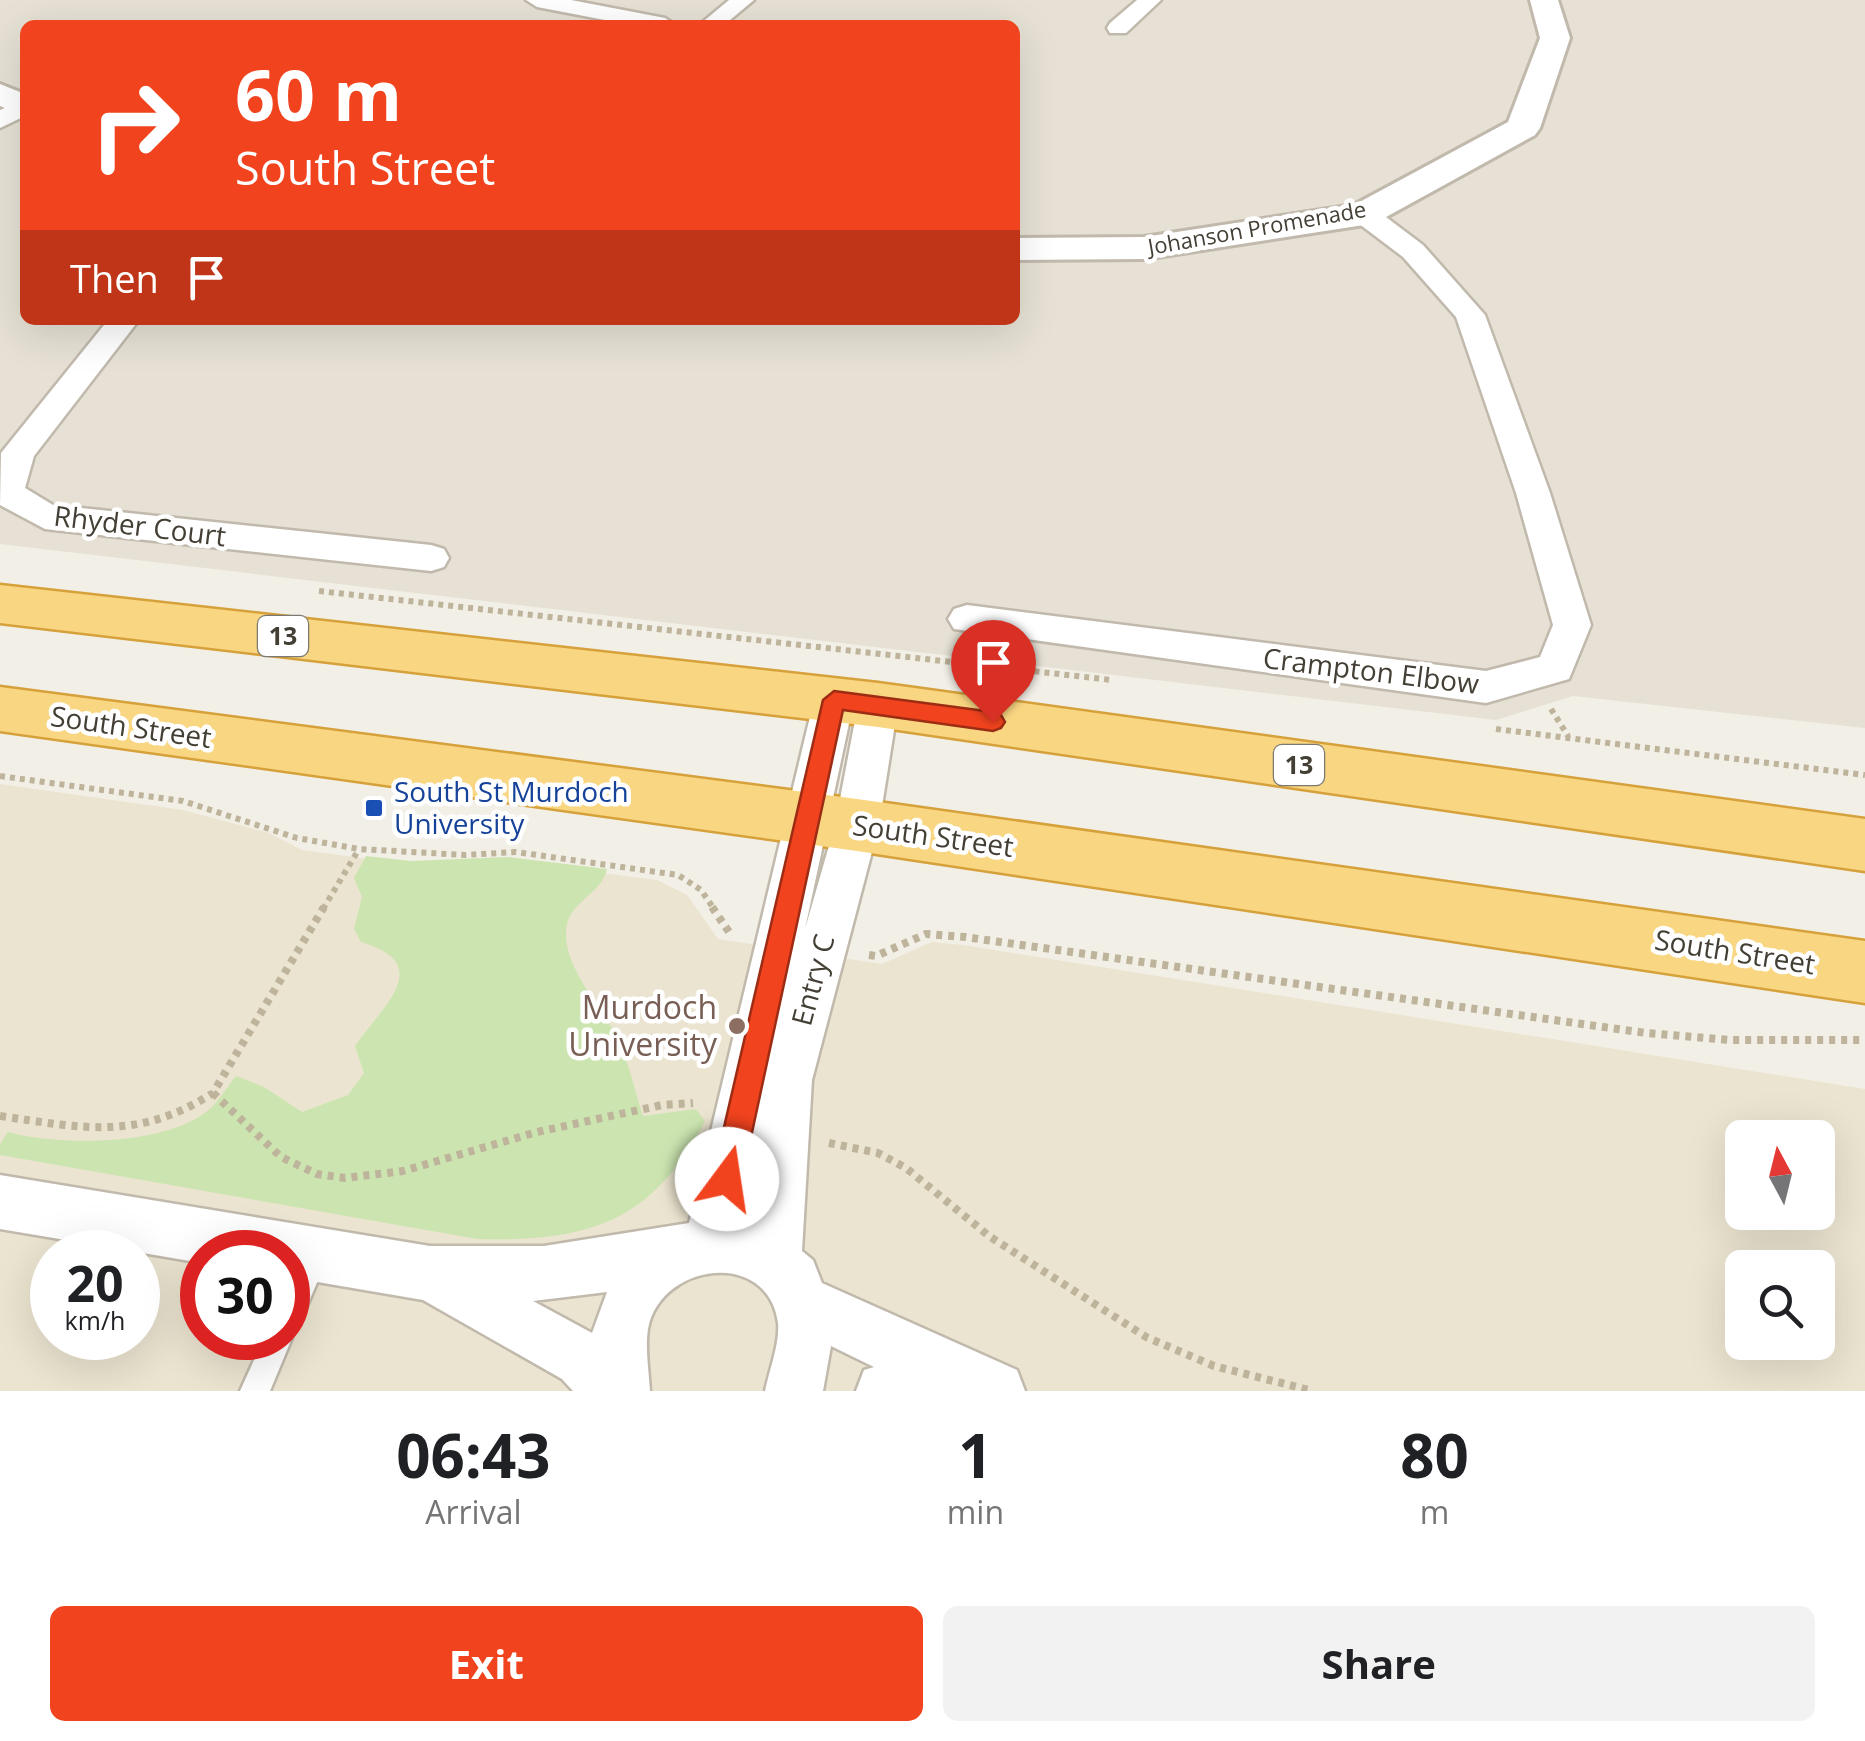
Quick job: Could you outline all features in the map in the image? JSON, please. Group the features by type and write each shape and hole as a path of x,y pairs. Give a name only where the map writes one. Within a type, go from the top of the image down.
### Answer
{"highway":[{"name":"13","path":"0,604 856,703 1865,846"},
{"name":"South Street","path":"0,709 833,822 1865,972"}],"street":[{"path":"537,0 639,20"},
{"path":"716,20 742,0"},
{"path":"1118,28 1150,0"},
{"name":"Johanson Promenade","path":"1020,249 1144,248 1364,214 1522,128 1555,38 1544,0"},
{"name":"Crampton Elbow","path":"967,619 1486,687 1555,668 1572,625 1534,494 1470,315 1413,251 1364,214"},
{"name":"Rhyder Court","path":"120,325 18,454 6,493 45,517 431,558"},
{"name":"Entry C","path":"691,1248 801,946 833,822 856,703"},
{"name":"Entry C","path":"794,1391 803,1367 808,1334 788,1281 787,1080 801,946"},
{"path":"0,1202 430,1274 544,1274 691,1248 745,1244 788,1281 984,1387"},
{"path":"617,1391 615,1364 620,1322 641,1284 691,1248"},
{"path":"430,1274 582,1359 617,1391"},
{"path":"885,1391 984,1387"}],"lane":[{"path":"310,1266 315,1255"},
{"path":"255,1391 268,1360"}],"path":[{"path":"0,776 183,801 297,838 360,849 465,855 529,853 678,875 701,890 731,935 732,955"},
{"path":"0,1116 60,1124 125,1126 172,1118 213,1093 360,849"},
{"path":"731,935 876,956 926,934 964,936 1646,1033 1729,1040 1865,1040"},
{"path":"689,1102 695,1087"}],"shaded area":[{"path":"0,0 1865,0 1865,728 1573,696 1496,720 0,544"},
{"name":"Murdoch University","path":"0,784 183,810 269,833 302,850 406,864 508,861 657,880 687,895 718,939 882,964 932,942 963,945 1865,1089 1865,1391 0,1391"}],"green space":[{"path":"366,856 411,861 507,857 607,869 570,916 566,939 569,953 582,983 621,1046 643,1116 696,1109 705,1121 662,1183 639,1204 584,1230 552,1236 477,1239 0,1155 0,1144 8,1132 82,1141 164,1131 206,1112 236,1076 264,1087 302,1112 348,1095 364,1073 355,1046 388,1003 400,975 396,962 384,951 361,942 354,929 362,897 354,878"}],"place":[{"name":"South St Murdoch University","path":"374,808"},
{"name":"Murdoch University","path":"737,1026"}],"route":[{"path":"727,1179 834,700 993,722"}]}
